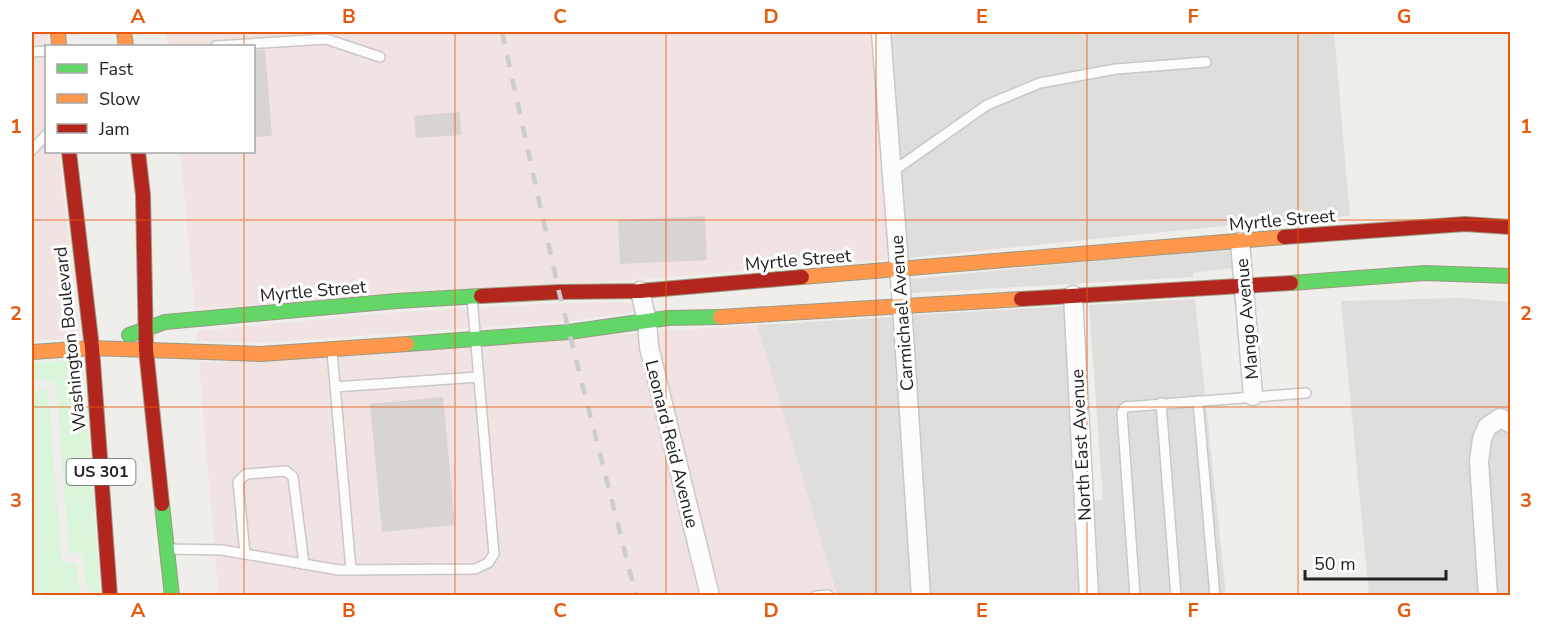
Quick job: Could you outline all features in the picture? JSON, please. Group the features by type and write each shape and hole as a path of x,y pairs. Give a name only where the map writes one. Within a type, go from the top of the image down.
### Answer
{"street":[{"name":"Carmichael Avenue","path":"881,32 921,596"},
{"name":"Washington Boulevard","path":"69,153 92,348 110,596"},
{"name":"US 301","path":"138,153 143,195 146,350 172,596"},
{"name":"Myrtle Street","path":"92,348 165,322 397,301 559,292 640,291 1038,256 1465,224 1510,227"},
{"name":"Mango Avenue","path":"1240,242 1254,396"},
{"name":"Myrtle Street","path":"32,352 92,348 261,354 569,332 668,318 1244,286 1425,273 1510,276"},
{"name":"Leonard Reid Avenue","path":"640,291 647,321 649,347 710,596"},
{"name":"North East Avenue","path":"1073,295 1089,596"},
{"path":"1488,596 1479,461 1487,427 1500,418 1510,423"}],"lane":[{"path":"232,45 326,39 380,57"},
{"path":"892,172 987,105 1040,83 1116,69 1206,62"},
{"path":"32,150 45,136"},
{"path":"167,549 222,550 339,570 475,569 488,563 494,554 472,297"},
{"path":"332,348 351,570"},
{"path":"335,387 478,377"},
{"path":"1135,596 1122,412 1125,407 1306,393"},
{"path":"1198,401 1215,596"},
{"path":"1161,403 1176,596"},
{"path":"245,554 238,482 246,474 286,471 293,477 304,564"},
{"path":"816,596 828,595"}],"shaded area":[{"path":"32,32 48,32 45,45 45,153 59,153 80,338 32,341"},
{"path":"166,32 871,32 888,259 647,279 195,309 180,153 255,153 255,45 168,45"},
{"path":"891,32 1334,32 1350,216 1253,223 908,258"},
{"path":"1237,247 1239,267 1193,273 1193,277 911,293 910,279"},
{"path":"1461,298 1510,302 1510,595 1369,595 1341,301"},
{"path":"1195,299 1226,595 931,595 912,315 1070,306 1084,502 1103,500 1089,305"},
{"path":"633,302 635,312 568,321 261,343 197,341 197,331 397,312 559,303"},
{"path":"893,317 911,595 837,595 757,325"},
{"path":"757,325 837,595 720,595 657,331"},
{"path":"638,333 640,350 700,595 218,595 199,363"}],"green space":[{"path":"83,359 100,595 88,595 83,556 79,553 69,553 56,386 48,381 32,381 32,363"},
{"path":"48,389 62,563 77,562 80,595 32,595 32,391"}],"building":[{"path":"255,50 265,50 272,136 255,137"},
{"path":"460,112 461,135 416,138 414,116"},
{"path":"705,216 707,260 620,264 618,220"},
{"path":"443,397 455,525 382,532 370,404"}],"railway":[{"path":"502,32 559,292 636,596"}],"traffic: fast":[{"path":"1291,283 1425,273 1510,276"},
{"path":"129,335 165,322 397,301 481,296"},
{"path":"407,344 569,332 668,318 720,317"},
{"path":"162,504 172,596"}],"traffic: slow":[{"path":"58,32 59,45"},
{"path":"124,32 126,45"},
{"path":"802,277 1284,237"},
{"path":"720,317 1021,299"},
{"path":"32,352 92,348 261,354 407,344"}],"traffic: jam":[{"path":"69,153 92,348 110,596"},
{"path":"138,153 143,195 146,350 162,504"},
{"path":"1284,237 1465,224 1510,227"},
{"path":"481,296 640,291 802,277"},
{"path":"1021,299 1291,283"}]}
